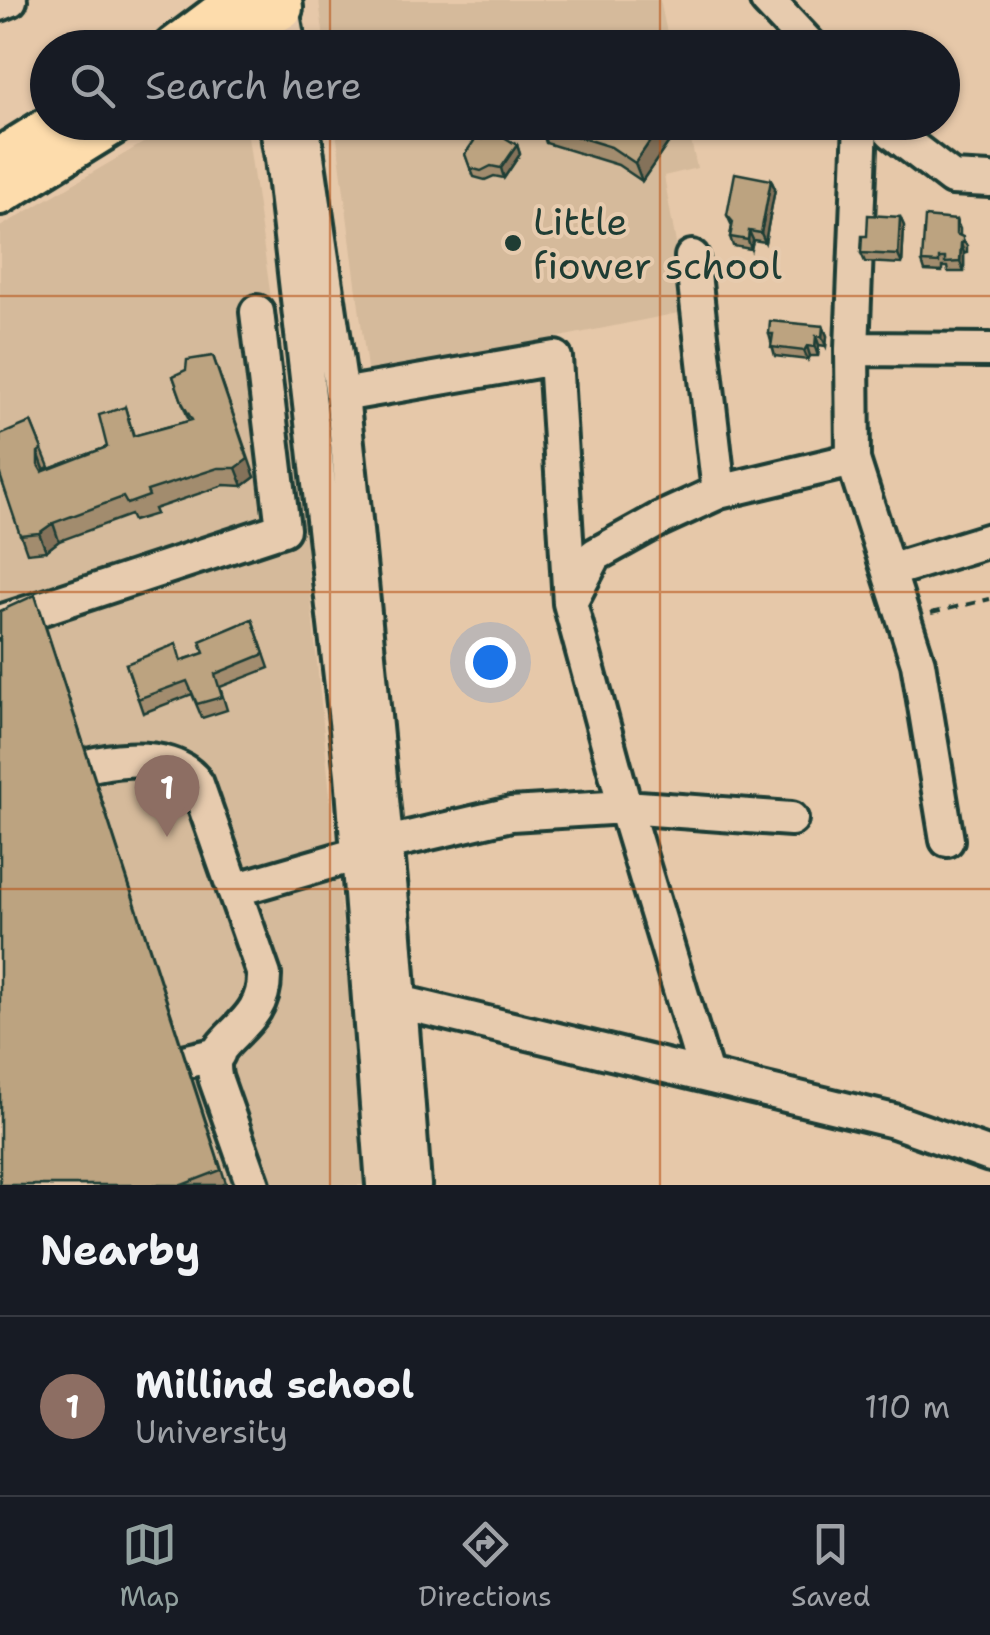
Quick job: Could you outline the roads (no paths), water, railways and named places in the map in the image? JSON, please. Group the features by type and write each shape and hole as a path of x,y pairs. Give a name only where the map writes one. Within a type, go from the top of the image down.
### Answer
{"main road":[{"path":"219,30 262,13"},
{"path":"242,30 262,13"},
{"path":"0,158 30,139"},
{"path":"0,194 87,140"}],"street":[{"path":"0,4 10,0"},
{"path":"767,0 795,30"},
{"path":"279,140 352,774 372,848"},
{"path":"305,140 342,395 384,998 414,1185"},
{"path":"860,140 852,350 853,460 918,663 947,840"},
{"path":"902,140 952,178 990,180"},
{"path":"692,257 719,492"},
{"path":"0,622 283,529 257,312"},
{"path":"852,350 990,350"},
{"path":"342,395 554,358 570,603 625,807 706,1075"},
{"path":"570,603 595,555 660,518 719,492 853,460"},
{"path":"888,570 990,540"},
{"path":"25,801 56,777 94,764 148,761 176,766 197,784 261,964 264,988 252,1015 218,1054 214,1066 254,1185"},
{"path":"234,890 372,848 511,814 625,807 791,819"},
{"path":"384,998 981,1142"},
{"path":"383,1185 384,998"},
{"path":"119,1072 144,1072 218,1054"}],"place":[{"name":"Little fiower school","path":"513,243"},
{"name":"Millind school","path":"167,837"}]}
